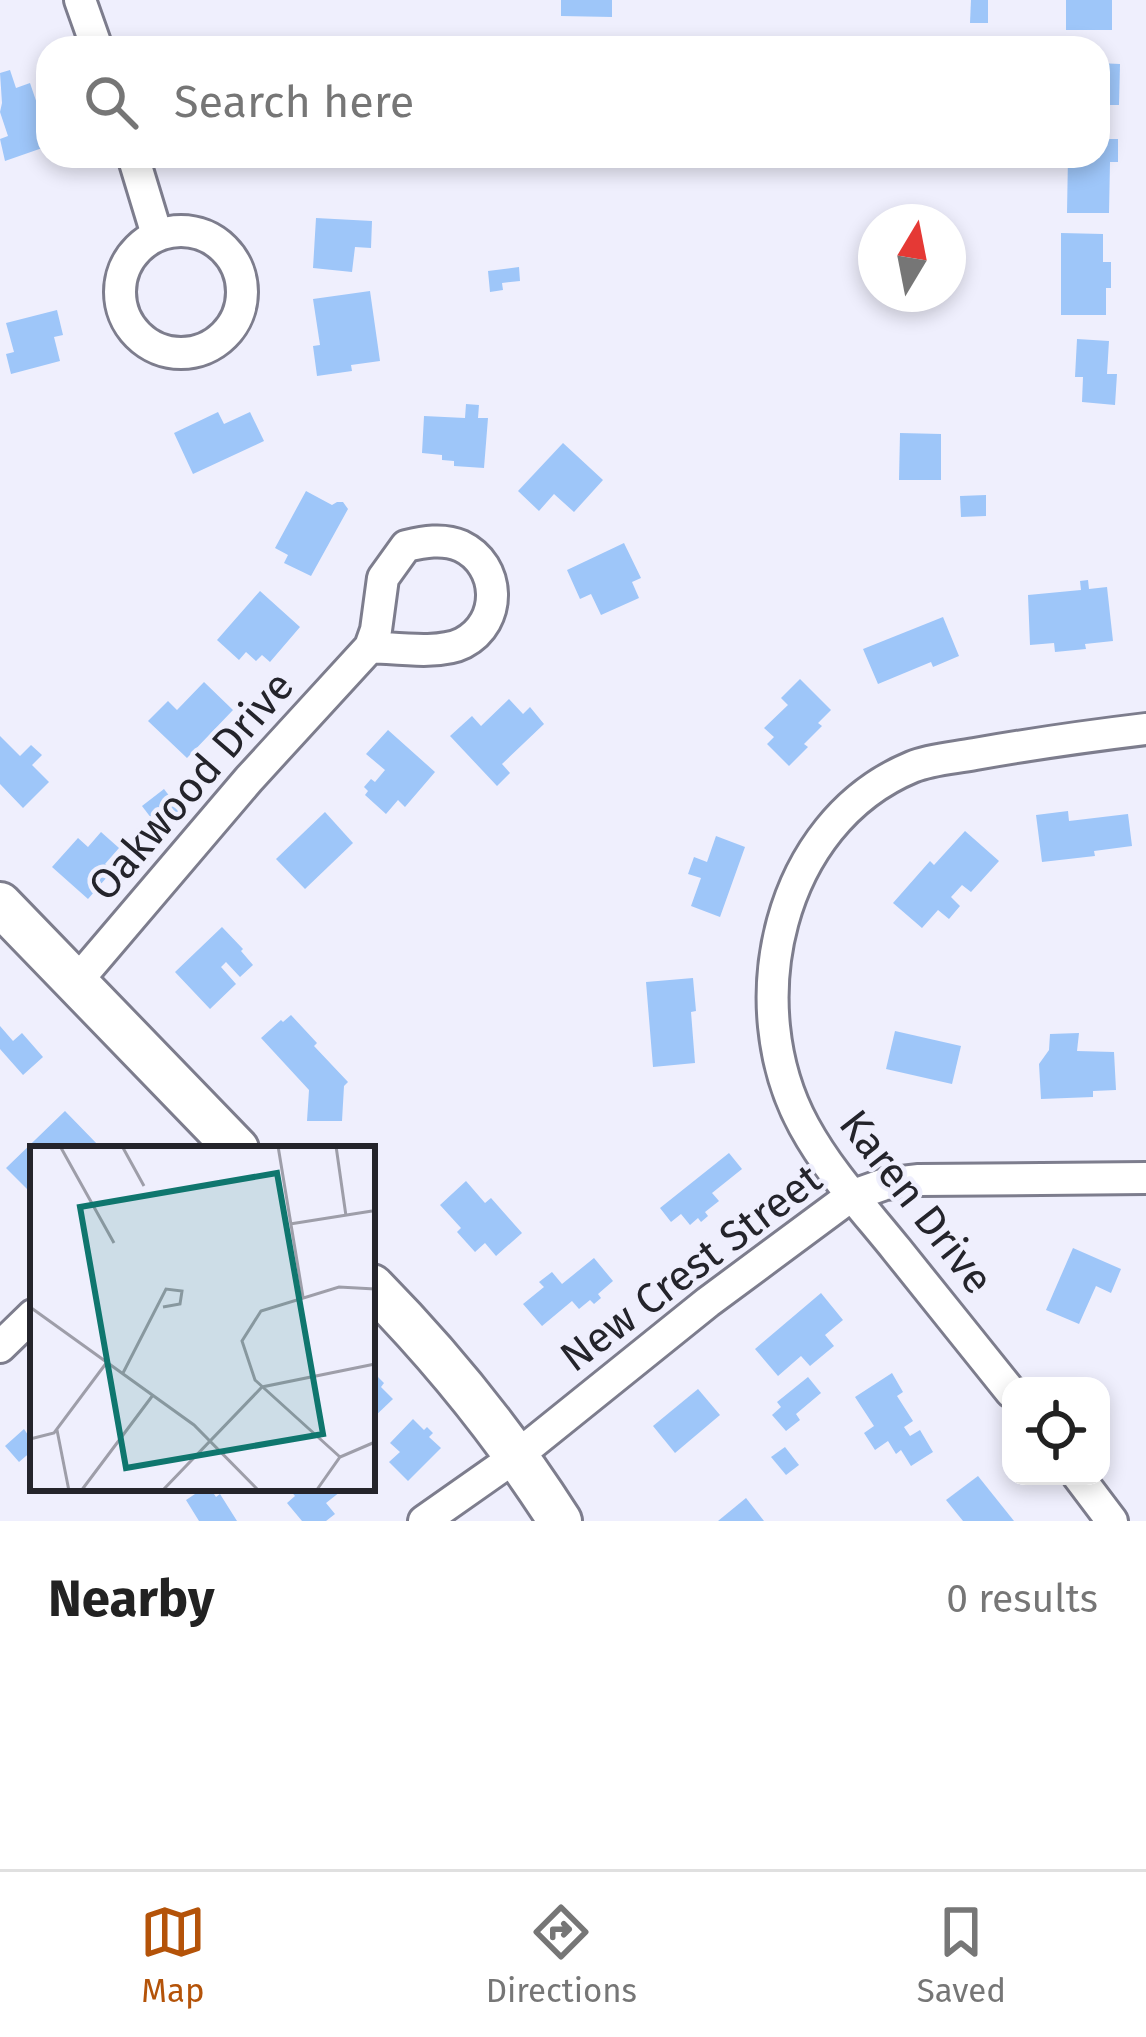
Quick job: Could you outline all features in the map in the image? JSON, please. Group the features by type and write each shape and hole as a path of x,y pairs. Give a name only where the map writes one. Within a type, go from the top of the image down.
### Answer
{"main road":[{"path":"0,904 77,981 222,1144"},
{"path":"375,1289 428,1343 518,1455 560,1521"}],"street":[{"path":"80,0 93,36"},
{"path":"137,168 157,235"},
{"path":"195,232 214,240 238,270 240,308 232,326 200,351 158,349 127,322 120,303 120,282 127,262 157,235 195,232"},
{"path":"428,541 457,544 476,556 490,574 490,611 466,642 447,649 370,647 383,578 406,547 428,541"},
{"name":"Oakwood Drive","path":"77,981 249,779 370,647"},
{"name":"Karen Drive","path":"1002,1381 833,1174 802,1122 777,1059 773,1030 774,958 781,919 797,881 836,821 890,778 916,765 1146,729"},
{"name":"New Crest Street","path":"424,1521 518,1455 708,1302 851,1196 885,1184 919,1180 1146,1178"},
{"path":"0,1347 30,1318"},
{"path":"1085,1485 1112,1521"}],"building":[{"path":"561,0 612,0 612,17 561,16"},
{"path":"971,0 988,0 988,23 970,23"},
{"path":"1066,0 1112,0 1112,30 1066,30"},
{"path":"1110,64 1120,64 1119,105 1110,105"},
{"path":"10,70 16,88 30,83 36,101 36,150 5,161 0,139 8,136 0,112 0,73"},
{"path":"1110,139 1118,139 1118,162 1110,162"},
{"path":"1068,168 1110,168 1109,213 1067,213"},
{"path":"316,218 372,221 371,248 355,247 352,272 313,268"},
{"path":"1061,233 1103,234 1103,262 1111,262 1106,315 1061,315"},
{"path":"519,267 520,281 502,283 503,290 490,292 488,271"},
{"path":"370,291 380,361 317,376 313,346 320,345 313,299"},
{"path":"57,310 63,335 54,337 60,361 11,374 6,354 14,352 6,323"},
{"path":"1077,339 1109,341 1107,374 1117,374 1115,405 1082,402 1083,377 1075,377"},
{"path":"466,404 479,405 478,418 488,418 484,468 454,466 454,461 442,460 442,455 422,453 424,416 465,418"},
{"path":"218,412 224,424 250,412 264,441 193,474 174,433"},
{"path":"900,433 941,434 941,480 899,480"},
{"path":"563,443 603,480 574,512 554,494 539,511 518,491"},
{"path":"306,491 332,505 343,502 348,509 311,576 284,563 288,555 275,548"},
{"path":"986,495 986,516 961,517 960,496"},
{"path":"624,543 641,578 632,582 639,598 601,615 591,594 580,599 567,570"},
{"path":"1088,580 1089,589 1107,587 1113,641 1055,652 1054,643 1030,645 1028,595 1081,590 1080,581"},
{"path":"260,591 300,627 270,662 262,655 256,661 246,652 239,660 217,640"},
{"path":"943,617 959,656 878,684 863,649"},
{"path":"800,679 831,710 804,744 808,747 789,766 767,744 774,737 764,728 788,705 781,698"},
{"path":"204,682 233,710 187,758 148,721 168,701 177,710"},
{"path":"509,699 523,714 530,707 544,724 502,764 510,773 497,786 450,736 472,716 481,726"},
{"path":"388,730 435,772 405,807 398,800 386,814 365,795 364,787 385,770 366,754"},
{"path":"0,736 20,756 31,745 42,755 32,765 49,782 23,808 0,784"},
{"path":"164,789 183,814 161,831 142,806"},
{"path":"1068,811 1069,821 1128,814 1132,846 1042,862 1036,815"},
{"path":"325,812 353,843 305,889 276,859"},
{"path":"965,831 999,861 971,892 962,885 951,897 960,906 949,919 938,910 922,928 893,903"},
{"path":"101,832 119,848 105,864 113,870 88,899 52,867 78,838 88,847"},
{"path":"716,836 745,847 720,917 691,906 701,878 688,874 694,857 707,862"},
{"path":"222,927 253,965 240,977 226,962 221,967 236,984 210,1009 175,972"},
{"path":"693,978 695,1063 653,1067 646,982"},
{"path":"291,1015 348,1082 342,1121 307,1121 309,1090 261,1038"},
{"path":"0,1026 13,1041 22,1033 43,1057 23,1075 0,1049"},
{"path":"895,1031 961,1046 952,1084 886,1069"},
{"path":"1079,1033 1077,1051 1114,1052 1116,1090 1093,1091 1093,1097 1041,1099 1039,1064 1049,1050 1050,1034"},
{"path":"65,1111 99,1146 30,1146 30,1192 6,1168"},
{"path":"729,1153 742,1169 712,1193 719,1201 705,1212 708,1216 690,1225 681,1214 671,1222 660,1208"},
{"path":"466,1181 485,1203 491,1198 522,1233 496,1256 485,1243 475,1252 440,1205"},
{"path":"1073,1248 1121,1269 1111,1293 1096,1286 1079,1324 1046,1310"},
{"path":"594,1258 613,1281 598,1294 601,1298 579,1309 572,1301 542,1326 523,1304 544,1287 539,1282 552,1272 562,1284"},
{"path":"821,1293 843,1320 825,1335 834,1346 810,1366 801,1356 778,1376 755,1349"},
{"path":"892,1373 903,1392 897,1396 913,1421 904,1427 910,1436 920,1430 933,1452 911,1466 888,1441 875,1450 864,1433 874,1426 855,1397"},
{"path":"378,1377 384,1383 381,1387 393,1399 375,1416"},
{"path":"808,1377 821,1393 796,1414 800,1420 786,1431 772,1415 781,1407 777,1402"},
{"path":"698,1389 720,1415 675,1453 653,1426"},
{"path":"413,1419 433,1433 429,1437 441,1448 408,1481 389,1462 400,1452 390,1443"},
{"path":"24,1429 30,1433 30,1453 19,1462 5,1446"},
{"path":"785,1447 799,1465 786,1475 771,1457"},
{"path":"978,1476 1014,1521 963,1521 946,1500"},
{"path":"200,1491 220,1494 237,1521 199,1521 186,1500"},
{"path":"291,1491 341,1491 326,1503 335,1514 326,1521 302,1521 287,1503 295,1496"},
{"path":"746,1498 764,1521 718,1521"}]}
